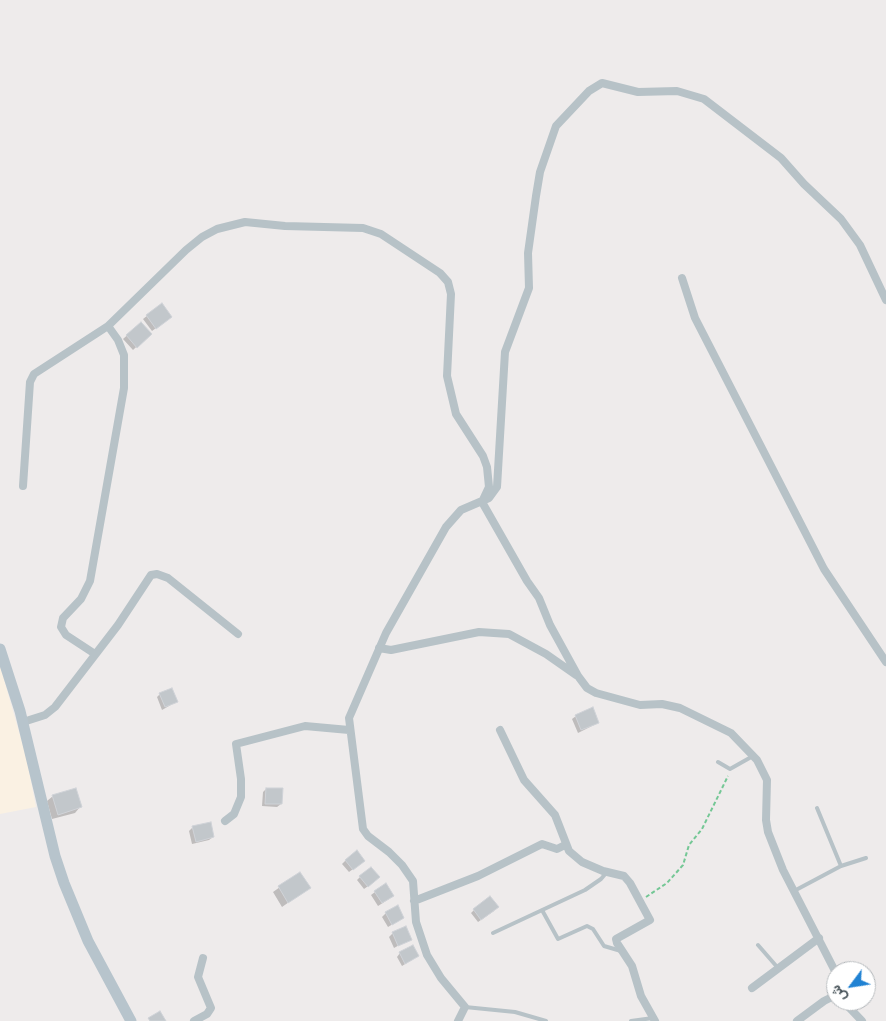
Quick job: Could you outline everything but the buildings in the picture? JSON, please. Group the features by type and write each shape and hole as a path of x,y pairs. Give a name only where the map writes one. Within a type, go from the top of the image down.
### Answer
{"main road":[{"path":"0,649 22,722 55,856 64,883 88,940 131,1021"}],"street":[{"path":"458,1021 465,1006 441,978 427,955 416,922 413,882 389,852 368,836 363,828 349,718 379,648 453,517 466,508 482,502 494,493 497,487 501,437 503,365 506,344 529,288 528,253 540,172 556,126 562,117 595,86 602,83 638,92 677,91 697,96 712,104 780,158 795,176 841,219 860,246 886,300"},
{"path":"23,486 32,378 38,371 108,326 186,250 217,229 252,222 292,227 363,228 376,232 440,273 448,282 450,294 447,376 456,414 483,456 487,467 489,487 482,502"},
{"path":"682,278 695,318 822,564 886,662"},
{"path":"95,654 66,635 61,627 63,618 81,599 90,581 124,388 126,370 124,355 118,340 108,326"},
{"path":"482,502 527,581 539,598 550,625 578,676 587,688 596,694 640,705 662,704 680,708 731,733 754,756 765,772 767,780 766,820 768,832 794,891 830,961"},
{"path":"22,722 45,715 55,707 151,575 156,574 168,578 238,634"},
{"path":"379,648 390,650 479,632 509,634 546,654 578,676"},
{"path":"225,820 234,814 241,797 241,779 236,744 305,726 350,730"},
{"path":"500,730 524,780 555,815 565,845 577,858 607,872 624,876 640,901 650,920 616,939 621,951 632,966 641,996 654,1019"},
{"path":"414,901 478,876 542,844 546,843 557,849 565,845"},
{"path":"752,988 819,938"},
{"path":"194,1021 207,1014 211,1008 198,977 203,958"},
{"path":"797,1021 826,1000"},
{"path":"852,1011 862,1021"}],"lane":[{"path":"718,762 730,769 754,756"},
{"path":"818,808 841,866"},
{"path":"794,891 841,866 866,858"},
{"path":"493,933 585,890 601,880 607,872"},
{"path":"542,910 558,940 587,926 593,929 604,946 621,951"},
{"path":"758,945 778,968"},
{"path":"465,1006 515,1012 546,1021"},
{"path":"631,1021 654,1019"}],"path":[{"path":"640,901 667,883 683,865 689,845 702,829 727,780 730,769"}],"shaded area":[{"path":"0,666 26,756 36,807 0,814"}]}
